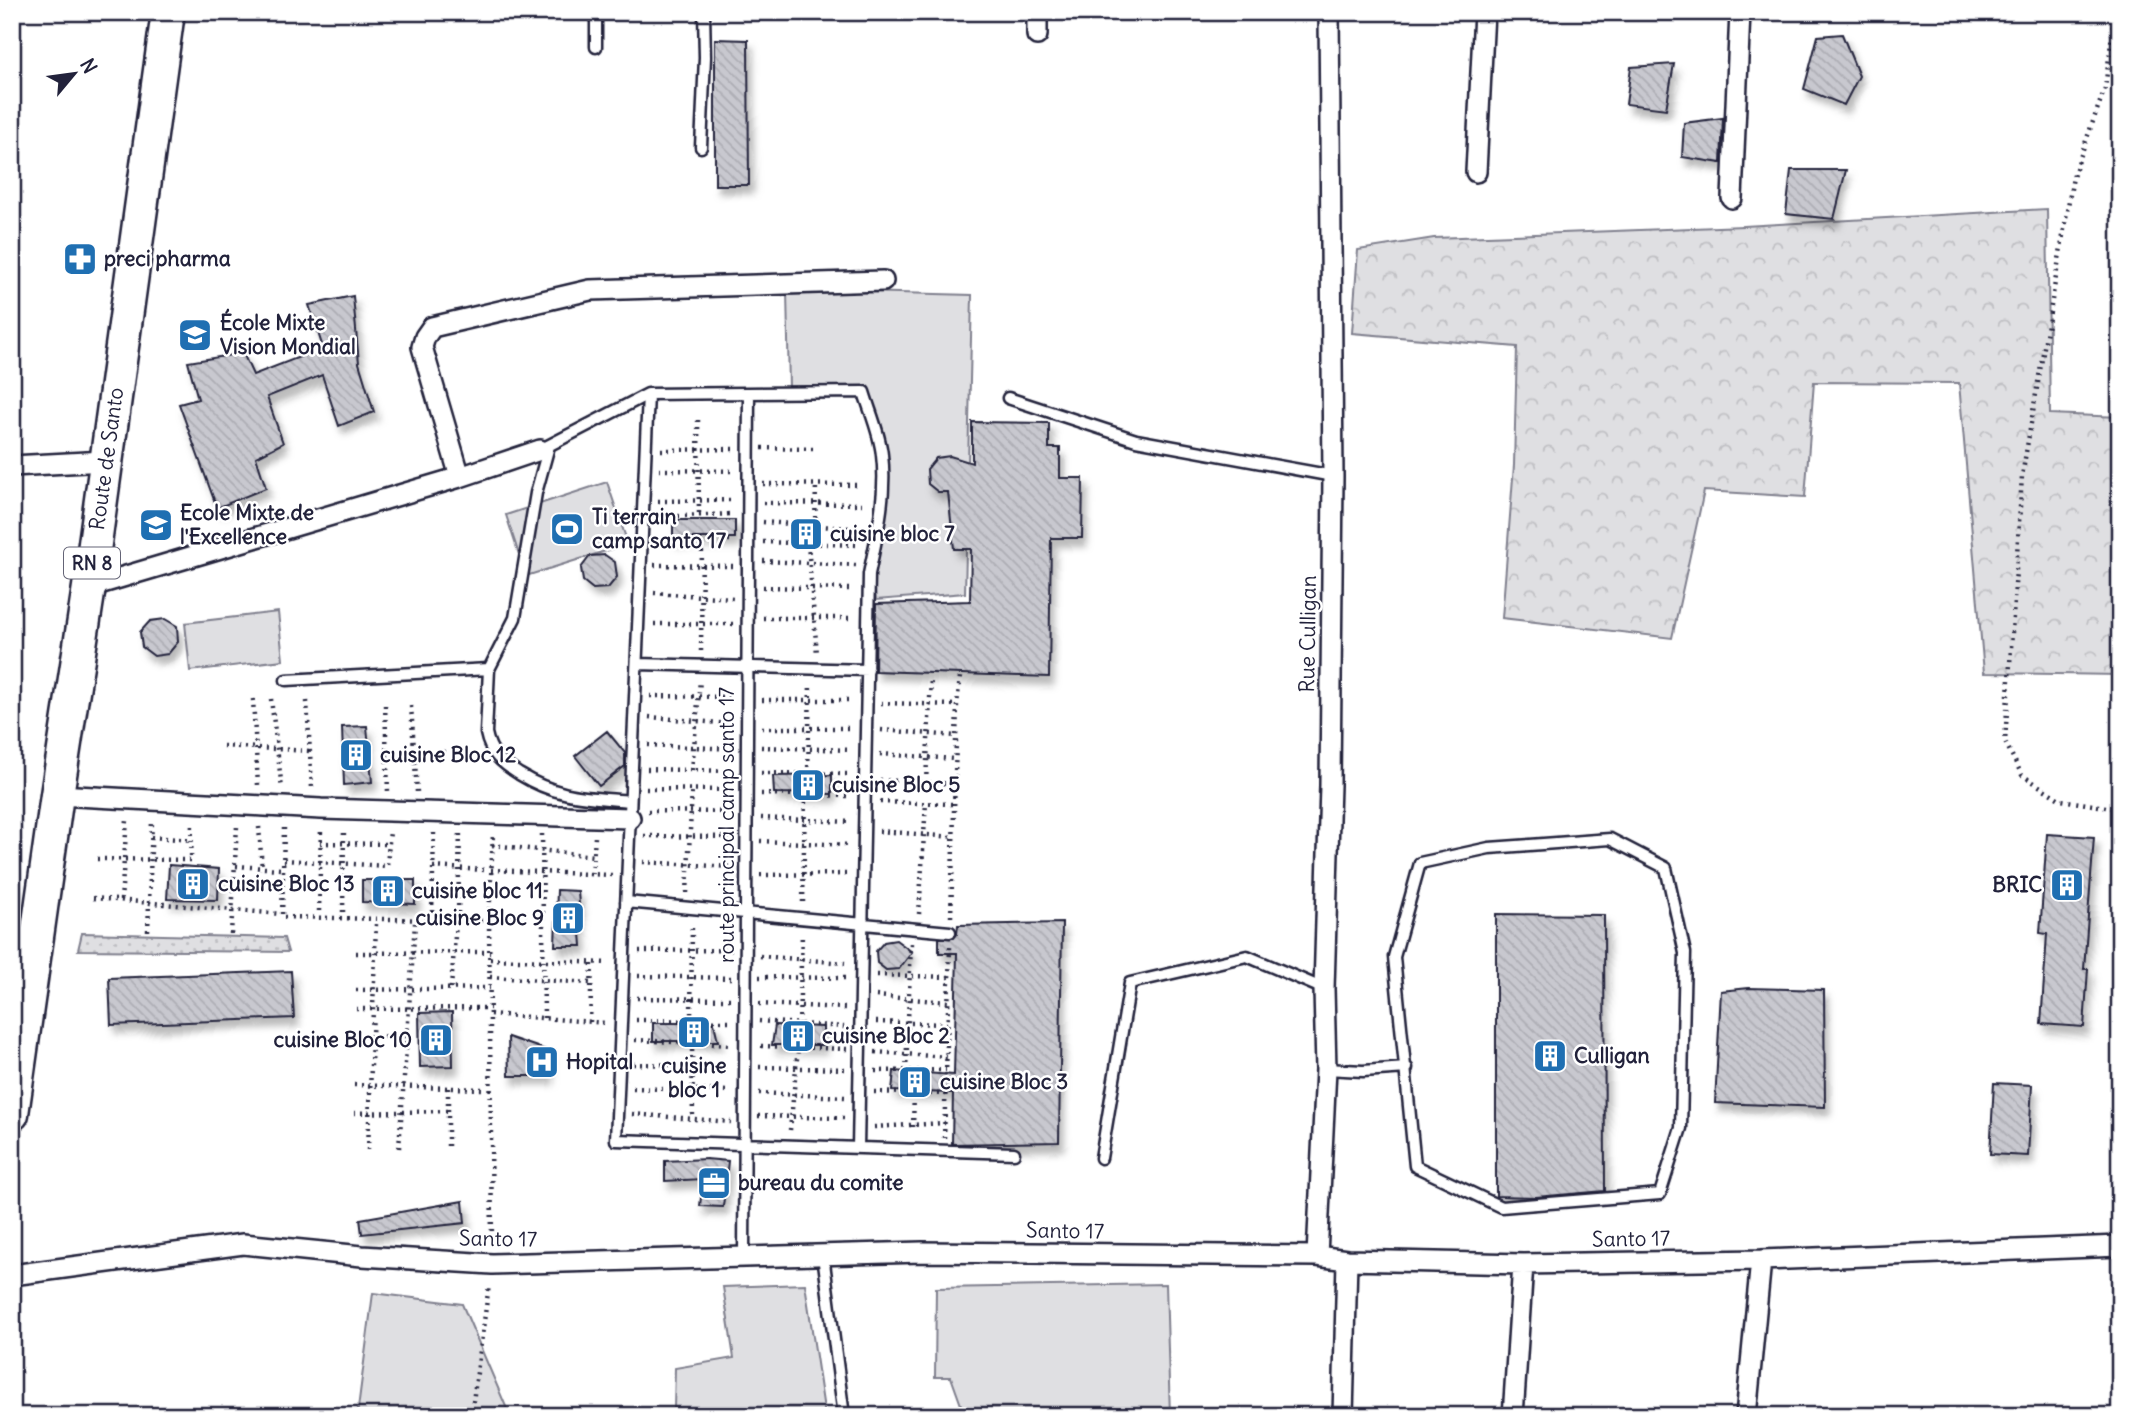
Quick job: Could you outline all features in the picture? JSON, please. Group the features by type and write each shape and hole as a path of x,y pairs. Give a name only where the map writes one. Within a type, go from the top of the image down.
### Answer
{"main road":[{"name":"Route de Santo","path":"12,1114 89,587 168,12"}],"street":[{"path":"1037,12 1037,35"},
{"name":"Rue Culligan","path":"1317,1256 1326,1069 1324,989 1330,785 1333,476 1329,12"},
{"path":"1476,172 1484,12"},
{"path":"1732,198 1740,12"},
{"path":"460,477 422,347 432,327 590,290 883,281"},
{"path":"89,587 460,477 545,448"},
{"path":"12,467 105,461"},
{"path":"57,795 284,799 321,809 345,810 596,818 630,816"},
{"name":"Santo 17","path":"12,1275 243,1244 362,1256 492,1264 936,1252 1317,1256 1347,1260 1522,1264 1761,1260 2120,1246"},
{"path":"1343,1416 1347,1260"},
{"path":"1746,1416 1761,1260"},
{"path":"1513,1416 1522,1264"}],"lane":[{"path":"596,12 596,47"},
{"path":"701,147 704,12"},
{"path":"630,816 539,786 498,760 488,743 486,733 489,669 515,618 545,448 648,394 864,392 882,452 883,477 878,531 869,574 858,1148"},
{"name":"route principal camp santo 17","path":"744,1257 749,393"},
{"path":"648,394 616,1140 1014,1153"},
{"path":"1008,398 1136,440 1333,476"},
{"path":"638,664 701,669 747,668 814,674 868,670"},
{"path":"286,680 489,669"},
{"path":"1610,839 1666,868 1685,953 1681,1128 1660,1194 1501,1208 1415,1166 1407,1068 1394,957 1420,863 1489,848 1610,839"},
{"path":"626,902 802,920 915,925 950,932"},
{"path":"1101,1158 1130,983 1247,956 1324,989"},
{"path":"1326,1069 1363,1071 1407,1068"},
{"path":"823,1255 844,1416"}],"path":[{"path":"2115,12 2105,88 2073,177 2022,476 2005,743 2022,775 2061,800 2118,809"},
{"path":"698,420 699,515"},
{"path":"646,450 817,449"},
{"path":"645,469 749,471"},
{"path":"749,484 861,485"},
{"path":"815,526 816,485"},
{"path":"643,501 699,500 815,526 863,529"},
{"path":"643,518 815,503 862,503"},
{"path":"692,770 701,669 702,540"},
{"path":"642,541 748,540 863,545"},
{"path":"808,544 814,618 814,674 810,700 808,774"},
{"path":"641,565 864,565"},
{"path":"748,586 864,589"},
{"path":"639,592 748,598"},
{"path":"638,624 853,618"},
{"path":"926,782 930,678"},
{"path":"635,696 957,705"},
{"path":"253,699 258,789"},
{"path":"271,699 284,799 282,917 489,921"},
{"path":"307,701 312,791"},
{"path":"385,705 388,804"},
{"path":"411,706 418,804"},
{"path":"634,716 747,727 866,728 956,736"},
{"path":"633,744 808,749 956,759"},
{"path":"223,747 310,751"},
{"path":"387,755 445,752"},
{"path":"632,768 808,774 955,784"},
{"path":"631,789 692,789 954,804"},
{"path":"686,904 692,789"},
{"path":"799,1024 805,795"},
{"path":"906,1071 910,976 926,803"},
{"path":"121,900 128,809"},
{"path":"319,911 321,809"},
{"path":"148,931 153,810"},
{"path":"342,912 345,810"},
{"path":"630,816 691,811 805,820 953,837"},
{"path":"97,859 191,860 192,812"},
{"path":"231,934 237,814"},
{"path":"471,1416 492,1264 489,913 494,814"},
{"path":"258,815 262,869"},
{"path":"542,816 544,1018"},
{"path":"630,816 690,836 864,846"},
{"path":"592,874 596,818"},
{"path":"458,913 460,820"},
{"path":"283,860 387,866 390,830"},
{"path":"432,912 434,831"},
{"path":"151,837 191,840"},
{"path":"320,843 388,844"},
{"path":"492,845 594,856"},
{"path":"628,861 803,875 860,874"},
{"path":"236,866 280,869"},
{"path":"433,867 485,870"},
{"path":"491,870 627,876"},
{"path":"93,898 281,914"},
{"path":"691,1021 692,912"},
{"path":"489,913 543,913"},
{"path":"368,1150 376,923"},
{"path":"399,1148 415,923"},
{"path":"451,989 456,923"},
{"path":"624,951 692,950 745,953 862,972 949,977"},
{"path":"356,953 489,952"},
{"path":"490,959 624,963"},
{"path":"590,1022 592,962"},
{"path":"623,976 800,978 862,972"},
{"path":"490,977 591,983"},
{"path":"356,990 490,988"},
{"path":"861,995 948,1002"},
{"path":"622,998 691,998 861,1009"},
{"path":"356,1009 490,1011 590,1022 948,1024"},
{"path":"355,1037 407,1036"},
{"path":"620,1039 860,1050 947,1057"},
{"path":"692,1043 693,1143"},
{"path":"789,1146 798,1048"},
{"path":"619,1064 946,1070"},
{"path":"354,1084 482,1089"},
{"path":"618,1087 794,1095 946,1094"},
{"path":"448,1088 448,1146"},
{"path":"914,1093 912,1125 915,1150"},
{"path":"354,1113 447,1111"},
{"path":"617,1113 693,1119 792,1117 859,1123 945,1123"}],"green space":[{"path":"2047,209 2050,414 2120,417 2120,675 1984,673 1959,383 1814,382 1805,497 1704,491 1672,638 1502,618 1514,465 1517,347 1352,333 1358,250 1434,238 1744,226"},
{"path":"787,290 972,295 965,593 876,600 874,578 881,538 886,453 867,387 789,388"},
{"name":"Ti terrain camp santo 17","path":"607,482 628,544 526,576 506,515"},
{"path":"278,612 283,660 190,671 185,623"},
{"path":"82,933 284,938 288,952 78,950"},
{"path":"805,1284 825,1416 731,1416 729,1410 674,1408 675,1368 734,1358 723,1287"},
{"path":"1166,1284 1170,1416 965,1416 951,1377 935,1377 936,1288"},
{"path":"373,1293 462,1304 510,1416 357,1416"}],"building":[{"path":"1842,34 1859,76 1844,105 1804,89 1818,36"},
{"path":"715,39 748,40 749,185 715,185"},
{"path":"1674,64 1666,109 1626,104 1631,67"},
{"path":"1723,118 1721,163 1682,157 1684,123"},
{"path":"1791,170 1846,170 1834,219 1786,214"},
{"path":"353,296 359,363 374,412 339,426 322,375 267,397 283,443 256,457 266,488 217,508 179,404 198,399 188,362 243,353 253,375 323,348 309,305"},
{"path":"972,422 1049,423 1049,448 1060,448 1060,478 1083,478 1082,538 1051,538 1049,677 875,671 876,604 970,601 971,549 954,549 948,492 938,492 928,484 927,469 936,458 950,456 972,463"},
{"path":"673,520 735,520 735,538 673,538"},
{"path":"605,555 615,562 617,577 608,588 593,589 583,581 581,568 590,556"},
{"path":"165,619 177,626 178,642 168,654 154,656 142,647 140,632 150,621"},
{"name":"cuisine Bloc 12","path":"367,726 372,782 344,785 342,727"},
{"path":"607,731 625,753 625,766 599,786 575,756"},
{"name":"cuisine Bloc 5","path":"832,775 832,794 774,793 773,776"},
{"path":"2047,834 2094,837 2084,969 2088,969 2084,1027 2041,1024 2047,934 2040,933"},
{"name":"cuisine Bloc 13","path":"169,865 219,869 218,900 167,899"},
{"name":"cuisine bloc 11","path":"362,880 415,880 415,904 362,902"},
{"name":"cuisine Bloc 9","path":"557,890 578,891 582,946 555,946"},
{"name":"Culligan","path":"1496,914 1604,915 1605,1191 1536,1197 1496,1196"},
{"path":"1062,923 1059,1142 952,1144 953,1093 892,1091 894,1071 954,1075 957,953 939,953 939,938 954,938 958,925"},
{"path":"896,940 912,952 899,969 886,970 877,963 876,951 884,942"},
{"path":"291,971 294,1018 111,1025 109,978"},
{"path":"1749,988 1824,990 1825,1107 1715,1103 1721,991"},
{"name":"cuisine Bloc 10","path":"452,1012 453,1066 420,1067 419,1013"},
{"name":"cuisine bloc 1","path":"653,1023 714,1023 718,1041 653,1041"},
{"name":"cuisine Bloc 2","path":"775,1025 823,1027 823,1045 772,1045"},
{"path":"508,1037 549,1051 548,1076 509,1076"},
{"path":"1994,1083 2032,1085 2028,1156 1990,1154"},
{"path":"665,1161 728,1161 723,1207 700,1206 703,1179 665,1181"},
{"path":"463,1201 465,1223 362,1234 360,1219"}],"place":[{"name":"preci pharma","path":"80,259"},
{"name":"École Mixte Vision Mondial","path":"195,335"},
{"name":"Ecole Mixte de l'Excellence","path":"156,525"},
{"name":"Ti terrain camp santo 17","path":"567,529"},
{"name":"cuisine bloc 7","path":"806,534"},
{"name":"cuisine Bloc 12","path":"356,755"},
{"name":"cuisine Bloc 5","path":"808,785"},
{"name":"cuisine Bloc 13","path":"193,884"},
{"name":"BRIC","path":"2067,885"},
{"name":"cuisine bloc 11","path":"388,891"},
{"name":"cuisine Bloc 9","path":"568,918"},
{"name":"cuisine bloc 1","path":"694,1032"},
{"name":"cuisine Bloc 2","path":"798,1036"},
{"name":"cuisine Bloc 10","path":"436,1040"},
{"name":"Culligan","path":"1550,1056"},
{"name":"Hopital","path":"542,1062"},
{"name":"cuisine Bloc 3","path":"915,1082"},
{"name":"bureau du comite","path":"714,1183"}]}
